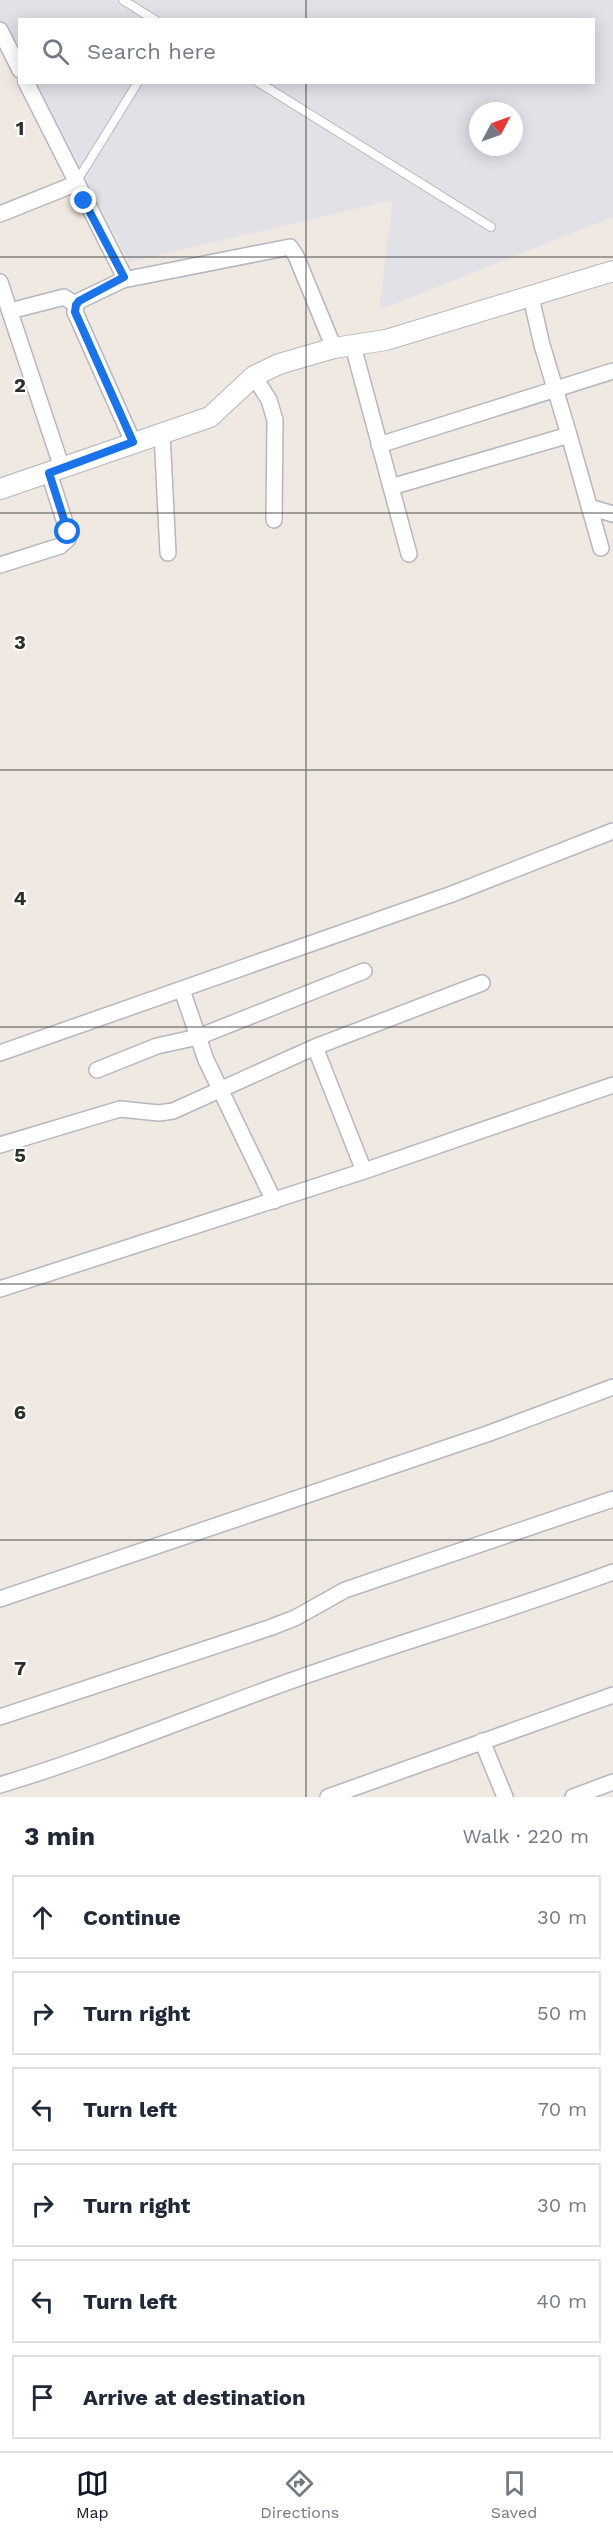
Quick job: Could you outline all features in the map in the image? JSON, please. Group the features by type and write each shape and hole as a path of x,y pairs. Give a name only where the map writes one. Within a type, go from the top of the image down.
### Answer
{"street":[{"path":"0,30 18,66"},
{"path":"27,84 75,184 123,274 123,280"},
{"path":"0,214 75,184"},
{"path":"76,305 123,280 290,247 344,347 380,445 409,554"},
{"path":"0,489 210,417 254,376 279,364 344,347 386,340 613,272"},
{"path":"0,282 56,470 68,532 68,539 60,546 0,565"},
{"path":"10,311 64,297 76,305 79,322 133,442"},
{"path":"531,297 542,345 601,548"},
{"path":"380,445 613,372"},
{"path":"254,376 269,400 275,420 274,520"},
{"path":"162,433 168,553"},
{"path":"391,487 569,435"},
{"path":"589,507 611,511"},
{"path":"0,1053 452,894 613,831"},
{"path":"97,1070 157,1046 198,1038 364,972"},
{"path":"0,1145 120,1109 159,1113 173,1111 221,1092 315,1047 482,983"},
{"path":"182,990 198,1038 221,1092 274,1201"},
{"path":"315,1047 364,1171"},
{"path":"0,1289 274,1201 613,1085"},
{"path":"0,1599 477,1437 613,1387"},
{"path":"0,1717 269,1628 302,1615 345,1590 613,1499"},
{"path":"0,1785 131,1741 284,1683 442,1632 613,1572"},
{"path":"328,1797 613,1695"},
{"path":"482,1741 505,1797"},
{"path":"573,1797 613,1782"}],"lane":[{"path":"123,0 152,18"},
{"path":"75,184 137,84"},
{"path":"261,84 491,226"}],"shaded area":[{"path":"0,0 613,0 613,217 379,310 393,200 129,262 36,84 595,84 595,18 18,18 18,52 0,36"}],"route":[{"path":"68,532 49,473 133,442 75,312 79,301 123,280 124,277 84,201"}]}
